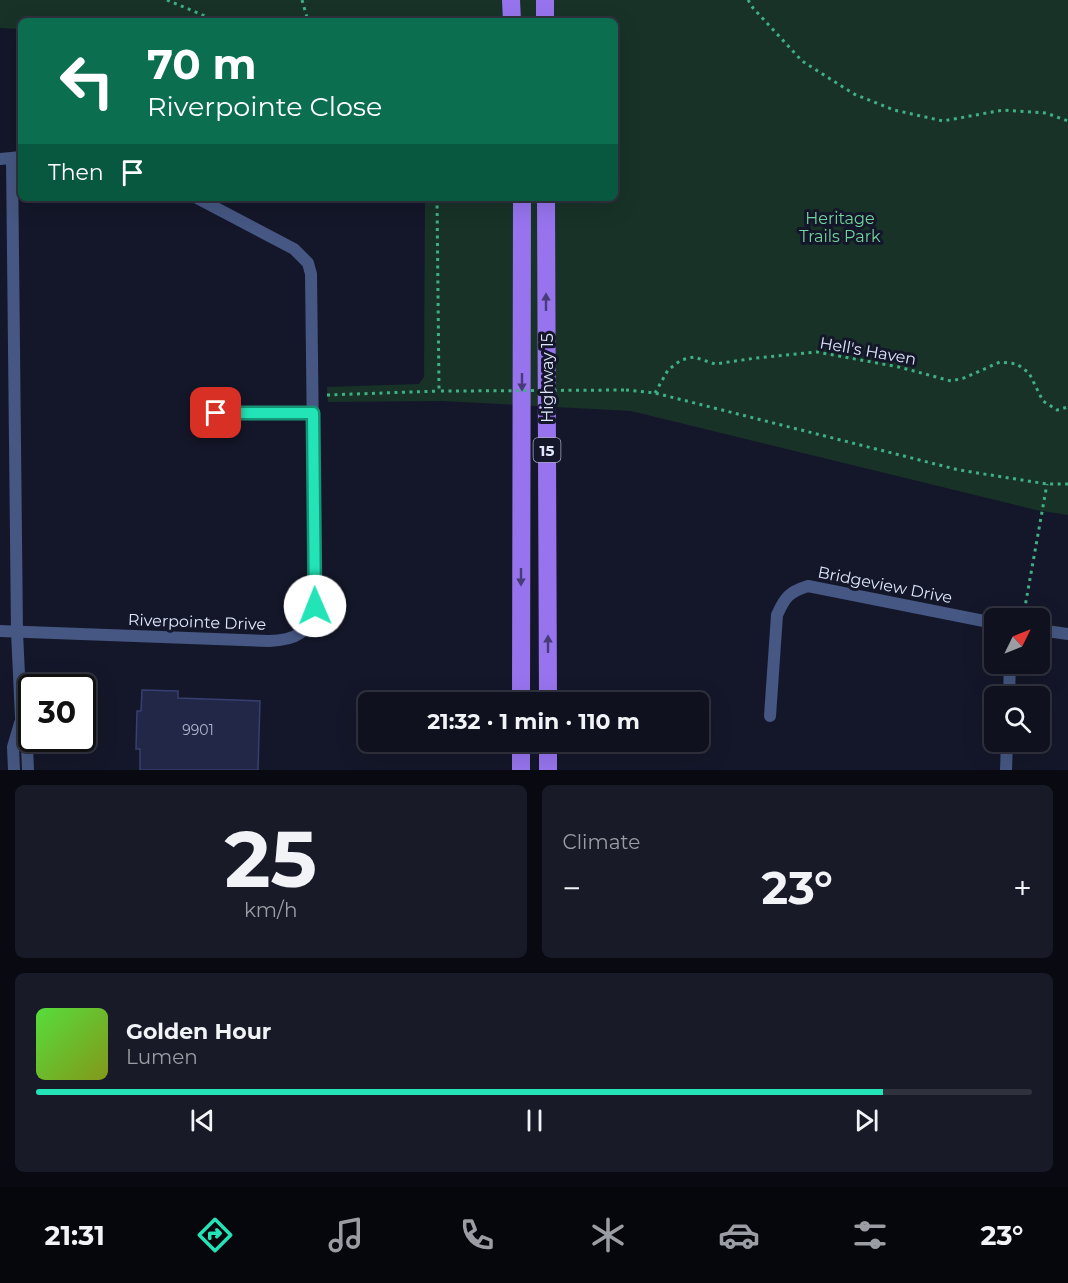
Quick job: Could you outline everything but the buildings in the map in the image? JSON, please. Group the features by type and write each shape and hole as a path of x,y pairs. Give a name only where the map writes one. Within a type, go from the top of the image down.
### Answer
{"main road":[{"path":"511,0 512,18"},
{"path":"545,0 545,18"},
{"name":"Highway 15","path":"521,692 522,201"},
{"name":"Highway 15","path":"546,201 548,692"},
{"path":"521,752 521,770"},
{"path":"548,752 548,770"}],"street":[{"path":"11,158 19,674"},
{"name":"Riverpointe Drive","path":"0,631 269,641 297,636 306,629 312,619 315,606 312,286 308,263 294,249 203,201"},
{"path":"216,413 313,413"},
{"name":"Bridgeview Drive","path":"770,716 777,615 784,600 795,590 808,586 984,620"},
{"path":"1050,631 1068,634"},
{"path":"14,770 14,747 18,730"},
{"path":"27,752 28,770"},
{"path":"1006,770 1007,752"}],"path":[{"path":"167,0 210,18"},
{"path":"302,0 307,18"},
{"path":"748,0 802,61 854,94 894,110 943,121 1003,110 1046,113 1068,121"},
{"path":"437,201 439,391"},
{"name":"Hell's Haven","path":"655,393 668,370 681,360 693,357 715,364 817,352 899,367 951,381 964,378 1000,362 1017,364 1029,373 1043,401 1057,410 1068,407"},
{"path":"313,396 439,391 627,390 655,393 959,470 1047,484 1068,484"},
{"path":"1025,608 1047,484"}],"green space":[{"name":"Heritage Trails Park","path":"0,0 1068,0 1068,515 1036,510 631,411 442,401 328,402 327,387 419,384 424,377 425,201 618,201 618,18 18,18 18,29 0,28"}],"route":[{"path":"216,413 313,413 315,606"}]}
